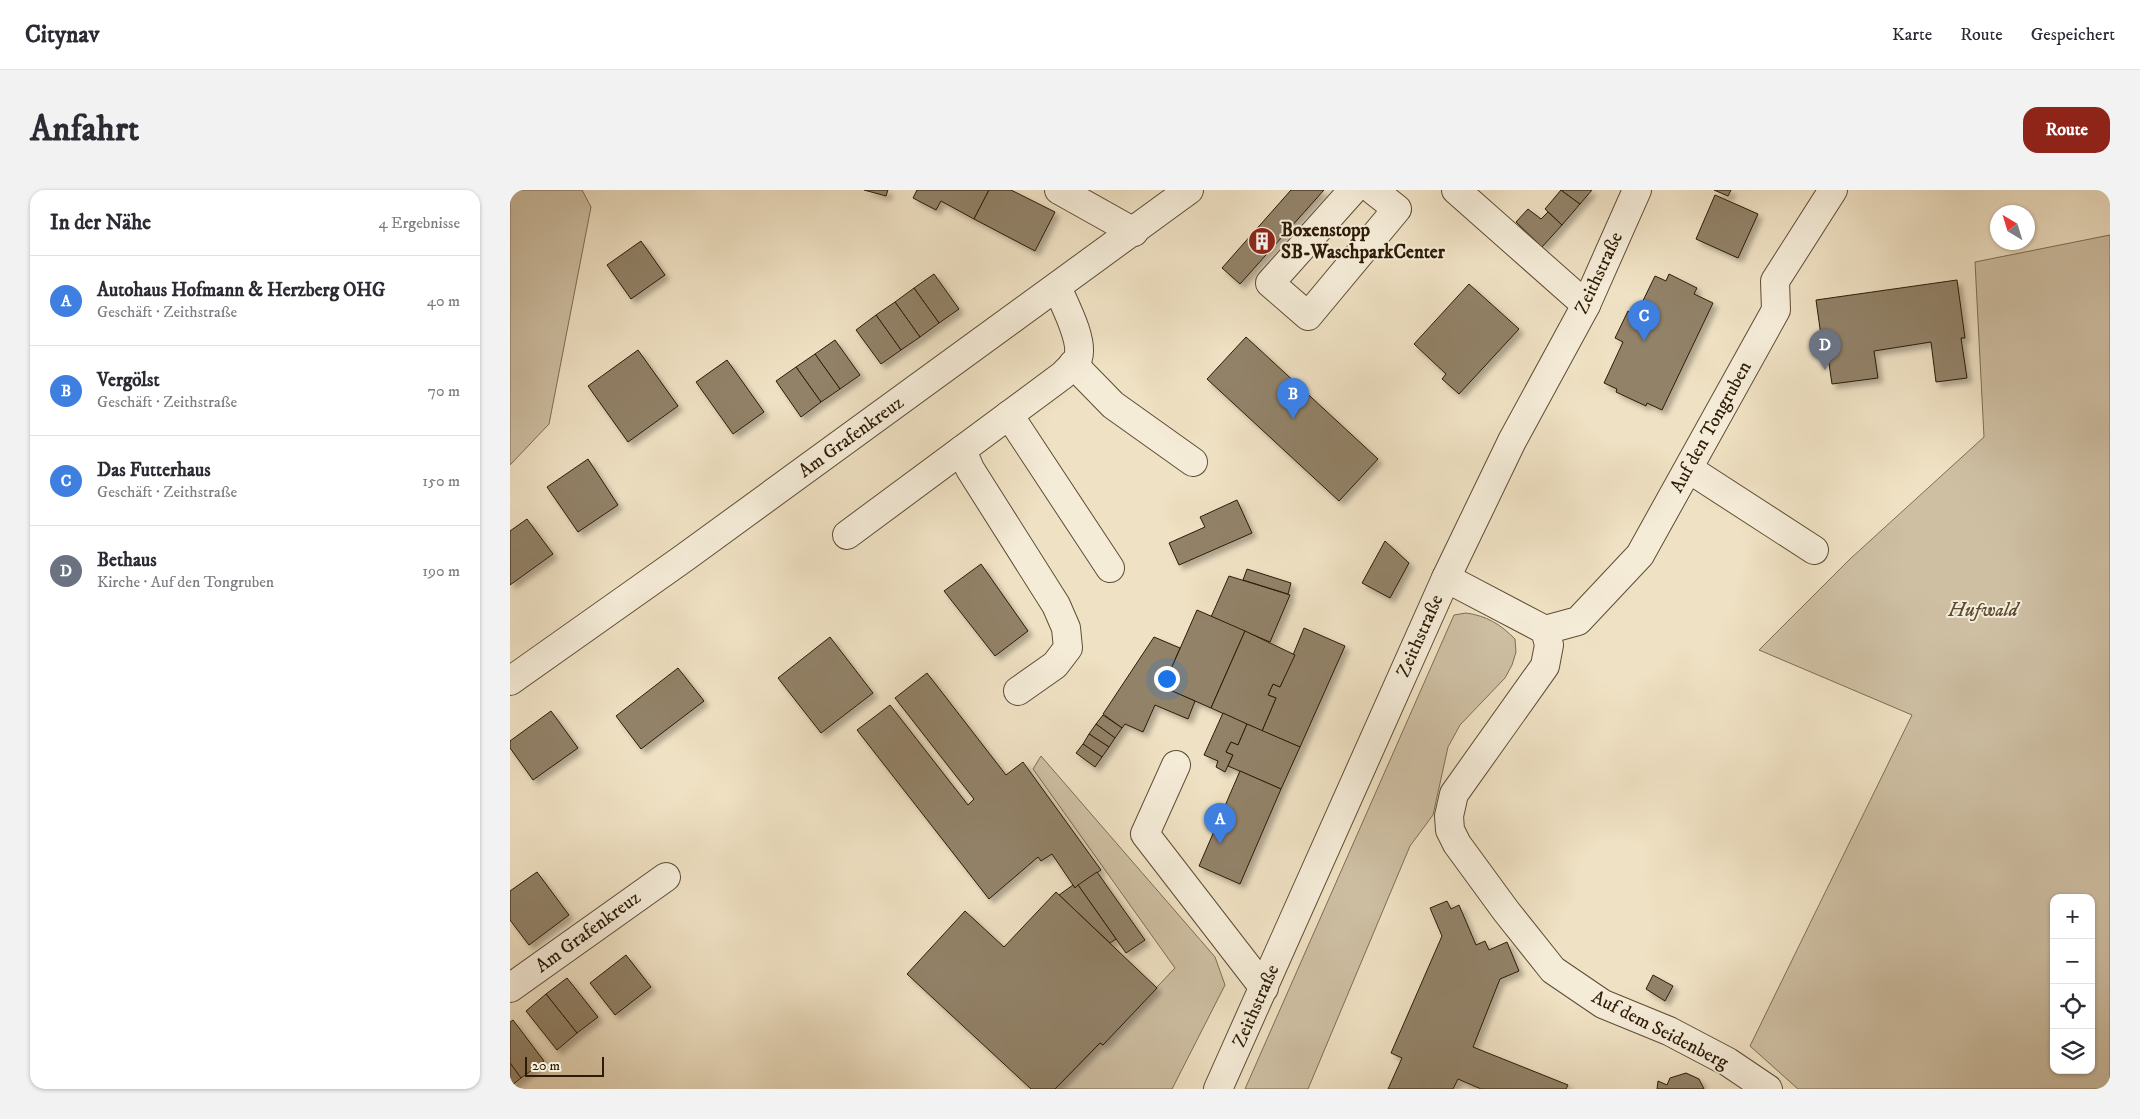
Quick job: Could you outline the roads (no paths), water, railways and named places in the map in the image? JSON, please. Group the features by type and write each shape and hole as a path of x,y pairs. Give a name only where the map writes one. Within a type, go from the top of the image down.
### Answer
{"street":[{"path":"1059,190 1134,232"},
{"name":"Am Grafenkreuz","path":"510,682 1134,232 1189,190"},
{"path":"1456,190 1586,305"},
{"name":"Zeithstraße","path":"1218,1089 1446,578 1512,441 1586,305 1637,190"},
{"name":"Auf den Tongruben","path":"1545,630 1578,621 1640,555 1776,310 1775,281 1834,190"},
{"path":"847,535 1063,375 1073,364 1078,358 1079,348 1075,329 1057,287"},
{"path":"1073,364 1112,405 1193,462"},
{"path":"1009,415 1110,568"},
{"path":"962,450 970,469 1056,605 1066,628 1068,648 1055,665 1018,691"},
{"path":"1689,469 1814,550"},
{"path":"1446,578 1545,630"},
{"name":"Auf dem Seidenberg","path":"1545,630 1549,645 1545,666 1454,794 1449,816 1450,830 1457,844 1506,912 1554,970 1603,1004 1669,1031 1728,1062 1768,1089"},
{"path":"1176,766 1145,834 1264,988"},
{"name":"Am Grafenkreuz","path":"510,988 666,877"}],"place":[{"name":"Boxenstopp SB-WaschparkCenter","path":"1262,241"},
{"name":"Das Futterhaus","path":"1644,341"},
{"name":"Bethaus","path":"1825,370"},
{"name":"Vergölst","path":"1293,419"},
{"name":"Autohaus Hofmann & Herzberg OHG","path":"1220,844"}],"park label":[{"name":"Hufwald","path":"1983,610"}]}
